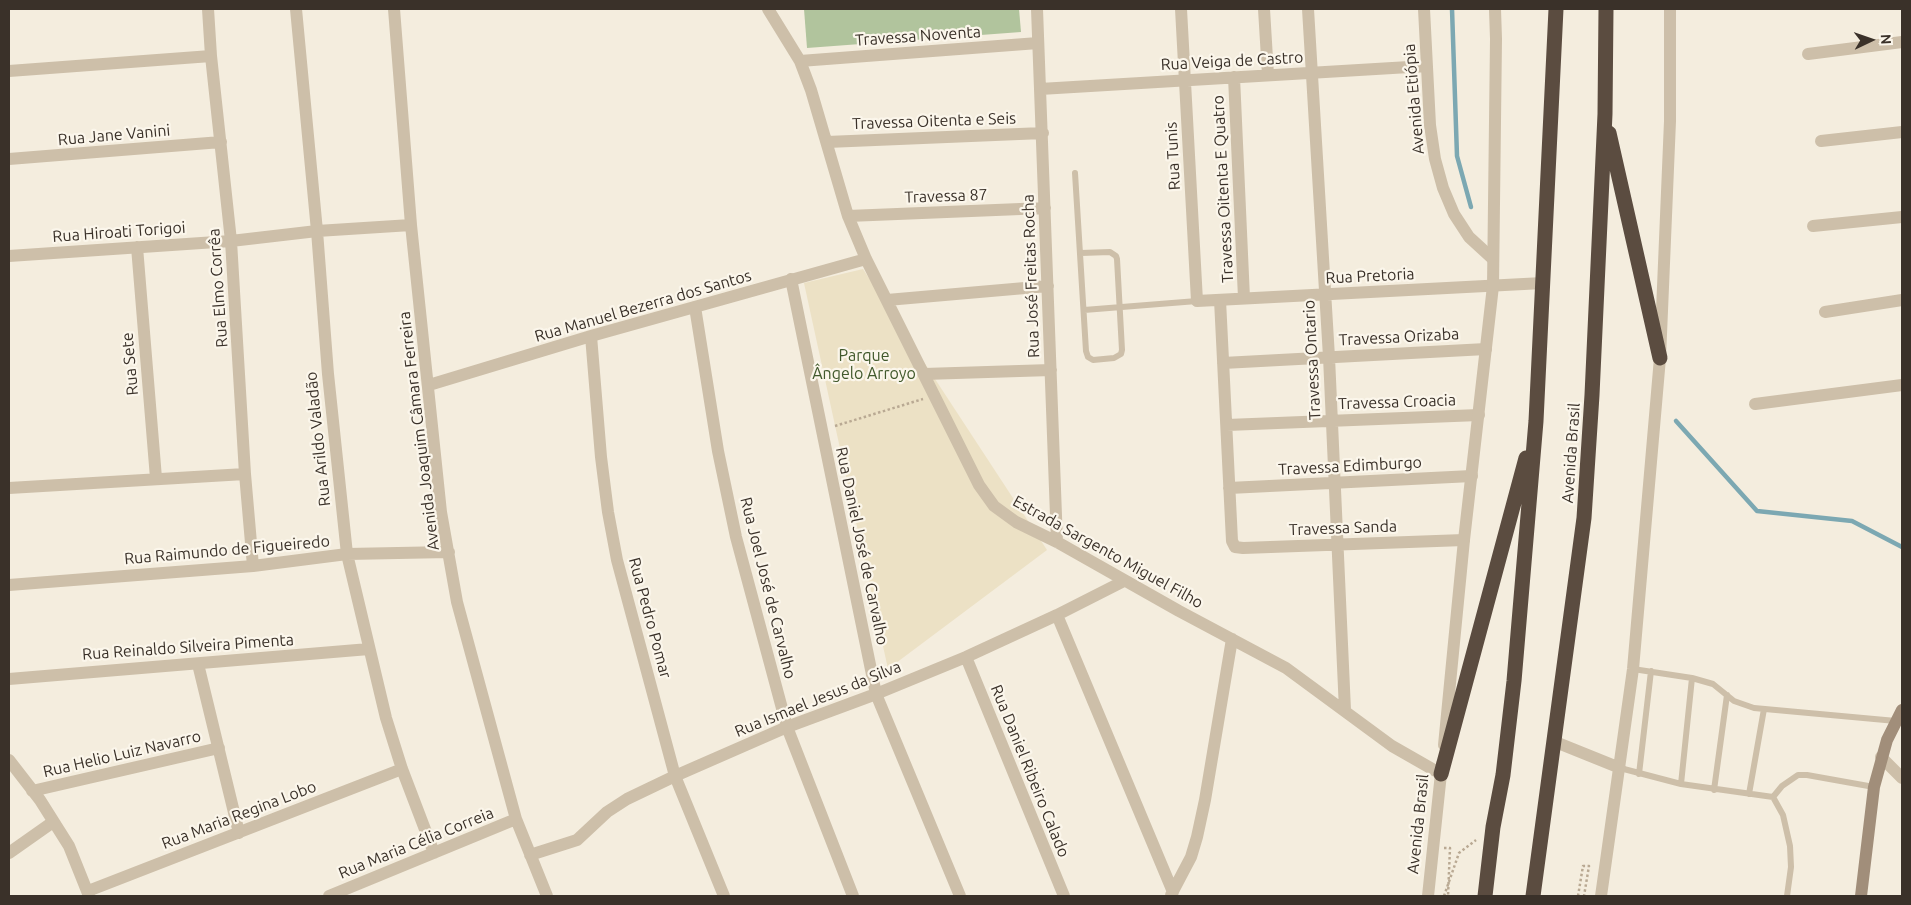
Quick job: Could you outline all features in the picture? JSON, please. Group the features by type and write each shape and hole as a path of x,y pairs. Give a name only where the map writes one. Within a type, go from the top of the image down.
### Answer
{"highway":[{"path":"1485,896 1503,775 1514,681 1536,421 1556,9"},
{"name":"Avenida Brasil","path":"1533,896 1584,518 1592,394 1608,12"},
{"path":"1605,114 1660,358"},
{"path":"1441,774 1536,421"}],"main road":[{"path":"1861,896 1874,787 1881,757 1899,715"}],"street":[{"name":"Rua Elmo Corrêa","path":"208,9 211,56 232,241 245,474 253,566"},
{"name":"Rua Arildo Valadão","path":"296,9 328,374 347,554 386,718 402,769 434,853"},
{"name":"Avenida Joaquim Câmara Ferreira","path":"394,9 411,225 442,512 462,620 516,819 547,896"},
{"name":"Estrada Sargento Miguel Filho","path":"768,9 800,61 811,90 848,216 866,259 979,485 994,506 1016,522 1057,542 1124,581 1286,668 1392,746 1441,774"},
{"name":"Rua José Freitas Rocha","path":"1037,9 1057,542"},
{"name":"Rua Tunis","path":"1181,9 1197,301"},
{"path":"1264,9 1268,75"},
{"name":"Travessa Ontario","path":"1308,9 1324,294 1330,357 1345,710"},
{"name":"Avenida Etiópia","path":"1424,9 1430,125 1435,159 1443,188 1454,214 1469,238 1493,259"},
{"name":"Avenida Brasil","path":"1428,896 1464,540 1493,286 1495,9"},
{"path":"1601,896 1633,669 1660,358 1670,121 1670,9"},
{"path":"1808,54 1902,42"},
{"name":"Travessa Noventa","path":"800,61 1038,43"},
{"path":"9,71 211,56"},
{"name":"Rua Veiga de Castro","path":"1040,89 1426,66"},
{"name":"Travessa Oitenta E Quatro","path":"1234,77 1244,298"},
{"path":"1821,142 1902,132"},
{"name":"Travessa Oitenta e Seis","path":"827,142 1043,133"},
{"name":"Rua Jane Vanini","path":"9,159 221,142"},
{"name":"Travessa 87","path":"848,216 1045,208"},
{"path":"1813,226 1902,217"},
{"name":"Rua Hiroati Torigoi","path":"9,256 232,241 411,225"},
{"name":"Rua Sete","path":"137,248 156,478"},
{"name":"Rua Manuel Bezerra dos Santos","path":"429,385 590,336 866,259"},
{"name":"Rua Daniel José de Carvalho","path":"791,279 876,694 960,896"},
{"name":"Rua Pretoria","path":"1197,301 1544,283"},
{"path":"887,300 1048,286"},
{"path":"1220,300 1229,488"},
{"path":"1825,312 1902,300"},
{"name":"Rua Joel José de Carvalho","path":"695,307 718,451 734,527 787,727 854,896"},
{"name":"Rua Pedro Pomar","path":"590,336 600,457 613,541 675,776 724,896"},
{"name":"Travessa Orizaba","path":"1223,363 1486,349"},
{"path":"924,374 1051,370"},
{"path":"1756,404 1902,385"},
{"name":"Travessa Croacia","path":"1227,425 1479,415"},
{"path":"9,488 245,474"},
{"name":"Travessa Edimburgo","path":"1229,488 1472,476"},
{"name":"Travessa Sanda","path":"1229,488 1233,544 1238,548 1464,540"},
{"name":"Rua Raimundo de Figueiredo","path":"9,585 253,566 347,554 449,552"},
{"name":"Rua Ismael Jesus da Silva","path":"530,855 577,840 607,812 627,799 675,776 787,727 966,658 1124,581"},
{"path":"1057,615 1172,894"},
{"path":"1172,894 1190,857 1197,837 1232,639"},
{"name":"Rua Reinaldo Silveira Pimenta","path":"9,679 369,649"},
{"name":"Rua Daniel Ribeiro Calado","path":"966,658 1064,896"},
{"path":"198,664 239,833"},
{"path":"1553,741 1620,768"},
{"name":"Rua Helio Luiz Navarro","path":"32,790 218,748"},
{"path":"1881,757 1902,778"},
{"path":"9,760 32,790 69,846 89,894"},
{"name":"Rua Maria Regina Lobo","path":"89,894 402,769"},
{"name":"Rua Maria Célia Correia","path":"329,896 516,819"},
{"path":"9,853 53,822"}],"lane":[{"path":"1075,173 1086,351 1088,357 1098,360 1114,358 1121,354 1122,350 1121,308 1116,256 1110,252 1081,253"},
{"path":"1084,310 1197,301"},
{"path":"1633,669 1692,678 1713,684 1726,695 1744,704 1764,709 1899,715"},
{"path":"1639,774 1651,671"},
{"path":"1681,784 1692,678"},
{"path":"1714,790 1726,695"},
{"path":"1749,794 1764,709"},
{"path":"1620,768 1681,784 1773,797"},
{"path":"1773,797 1782,786 1798,775 1874,787"},
{"path":"1773,797 1783,816 1790,846 1791,867 1787,896"}],"path":[{"path":"821,430 934,395"},
{"path":"1444,896 1459,853 1494,828"},
{"path":"1444,848 1450,848 1448,896"},
{"path":"1578,896 1583,866 1589,866 1584,896"}],"green space":[{"path":"804,9 1019,9 1021,32 807,48"}],"shaded area":[{"path":"863,269 1047,550 888,669 804,283"}],"waterway":[{"path":"1452,9 1457,156 1471,207"},
{"path":"1676,421 1757,511 1852,521 1902,547"}],"park label":[{"name":"Parque Ângelo Arroyo","path":"864,365"}]}
